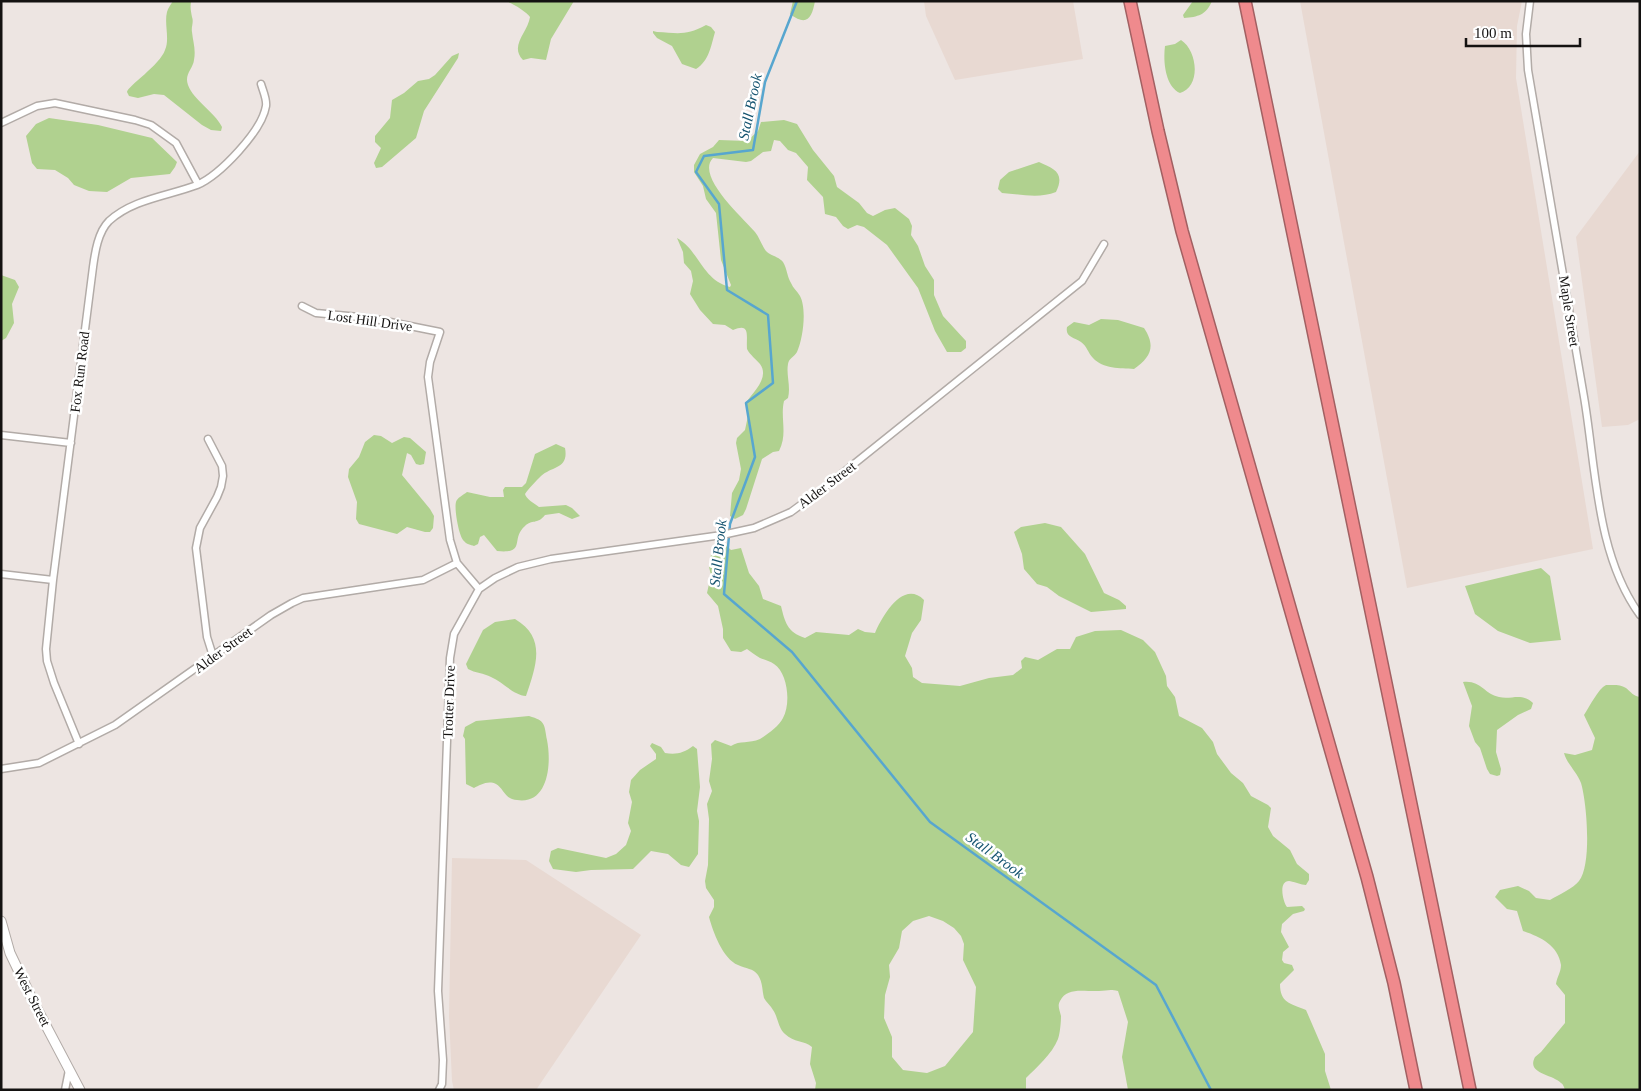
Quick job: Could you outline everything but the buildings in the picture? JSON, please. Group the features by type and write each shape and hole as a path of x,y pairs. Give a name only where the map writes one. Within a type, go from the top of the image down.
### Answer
{"highway":[{"path":"1130,1 1182,231 1368,877 1394,983 1416,1090"},
{"path":"1245,1 1470,1090"}],"street":[{"name":"Maple Street","path":"1530,1 1526,34 1528,70 1584,400 1600,509 1614,562 1630,599 1640,614"},
{"name":"Fox Run Road","path":"79,744 47,661 47,639 97,244 107,223 126,209 198,184 225,164 245,144 257,127 266,105 261,84"},
{"path":"1,123 32,107 55,103 135,120 151,125 176,143 198,184"},
{"name":"Alder Street","path":"478,589 518,567 551,559 734,533 754,528 791,512 829,484 1082,281 1104,244"},
{"name":"Lost Hill Drive","path":"302,306 316,313 370,318 440,332 430,362 428,377 450,540 457,563"},
{"path":"1,435 71,443"},
{"path":"208,439 222,466 223,476 217,497 200,528 196,556 208,637 213,656"},
{"path":"457,563 478,589"},
{"name":"Alder Street","path":"1,769 39,763 115,725 271,616 303,598 422,580 457,563"},
{"path":"1,574 53,580"},
{"name":"Trotter Drive","path":"440,1090 443,1060 438,991 450,658 454,634 478,589"},
{"name":"West Street","path":"1,921 10,953 80,1090"},
{"path":"65,1090 70,1070"}],"shaded area":[{"path":"924,1 1073,1 1083,59 955,80 926,16"},
{"path":"1300,1 1522,1 1517,26 1516,78 1593,549 1407,588"},
{"path":"1640,151 1640,419 1628,425 1602,427 1576,237"},
{"path":"452,858 526,860 641,935 536,1090 454,1090 449,1016"}],"green space":[{"path":"173,1 191,2 195,56 187,81 191,91 218,121 222,127 221,131 211,130 202,125 164,95 154,94 138,98 129,96 127,92 162,56 167,41 167,12"},
{"path":"505,1 574,1 551,39 546,60 531,58 523,60 519,55 520,39 529,23 530,17 519,8"},
{"path":"793,1 815,1 808,19 801,20 790,14"},
{"path":"1193,1 1212,1 1201,14 1184,18 1183,15"},
{"path":"706,25 715,32 707,57 696,69 682,64 672,46 657,38 653,33 653,31 687,32"},
{"path":"1181,40 1191,52 1195,68 1191,84 1180,93 1175,90 1168,79 1164,52 1165,46 1175,44"},
{"path":"459,53 458,58 424,111 416,138 382,167 376,168 374,163 381,148 375,142 375,136 390,118 392,100 418,81 429,79 435,75 452,56"},
{"path":"49,118 98,125 152,138 177,162 170,174 131,178 107,192 89,191 74,185 68,178 55,170 37,169 32,163 26,136 36,124"},
{"path":"784,120 797,124 813,150 834,176 837,187 859,203 867,213 873,216 885,210 895,208 909,219 912,226 911,235 918,246 925,266 934,280 934,295 943,316 966,341 966,348 961,352 947,352 935,331 918,288 887,245 864,227 857,225 848,229 836,217 825,214 823,197 807,180 808,167 796,153 788,150 780,141 774,140 771,151 763,152 751,161 713,158 709,166 710,175 715,186 732,208 755,232 767,252 783,262 790,281 800,296 803,308 803,324 799,346 788,364 789,394 788,398 784,401 783,407 782,445 779,451 773,452 762,459 746,509 743,515 735,519 730,516 732,493 739,480 741,469 736,443 737,438 745,430 748,416 746,403 762,380 763,369 747,349 745,329 733,330 725,325 713,324 700,310 690,294 693,281 691,271 684,263 683,252 677,238 691,250 713,278 730,287 731,285 721,260 716,213 706,199 703,186 694,172 694,165 700,154 713,147 719,140 747,141 758,131 761,122"},
{"path":"1039,162 1057,172 1059,186 1056,192 1029,196 1002,193 998,189 1000,180 1009,172"},
{"path":"1,275 15,280 19,287 12,304 14,323 6,338 1,341"},
{"path":"1101,319 1118,320 1144,328 1148,334 1151,346 1148,356 1140,365 1134,369 1112,367 1097,362 1083,344 1067,333 1067,327 1074,322 1089,325"},
{"path":"374,435 381,436 392,443 404,437 410,438 426,452 424,464 420,465 416,464 411,455 407,453 402,475 434,516 433,528 430,532 407,527 397,534 359,524 356,519 357,502 348,477 349,469 359,457 365,442"},
{"path":"556,444 565,448 566,455 564,460 559,466 541,476 525,494 539,507 566,505 580,516 572,519 559,513 545,515 525,526 521,531 515,548 512,550 497,551 484,535 480,537 478,544 474,546 465,542 460,534 457,523 456,502 458,499 467,492 490,497 504,497 503,490 505,487 522,487 526,483 535,454"},
{"path":"1045,523 1061,527 1085,554 1104,593 1119,600 1126,606 1126,609 1091,612 1059,596 1047,587 1037,584 1024,569 1022,554 1014,532 1021,527"},
{"path":"724,543 731,550 741,548 749,573 759,586 763,599 781,606 788,626 794,633 805,638 816,632 849,635 858,629 875,633 888,610 901,597 908,594 916,595 924,600 921,620 912,633 905,656 912,668 913,677 922,683 960,686 989,678 1013,675 1022,668 1021,661 1025,657 1038,660 1057,649 1070,649 1076,637 1095,631 1121,630 1143,640 1155,652 1166,676 1167,686 1175,697 1179,716 1202,728 1213,742 1217,754 1231,773 1243,783 1251,796 1271,808 1268,827 1273,836 1290,850 1297,864 1309,874 1309,880 1306,885 1289,881 1283,884 1282,888 1287,907 1302,906 1305,909 1293,914 1282,924 1281,932 1289,947 1283,952 1282,960 1284,963 1292,965 1294,970 1280,984 1280,990 1284,999 1306,1010 1325,1054 1325,1071 1331,1090 1128,1090 1122,1057 1128,1022 1118,991 1110,990 1077,991 1063,996 1059,1005 1061,1018 1058,1039 1048,1055 1026,1078 1026,1090 815,1090 816,1083 810,1064 812,1047 788,1037 783,1032 775,1013 764,998 762,984 758,975 752,970 733,962 728,957 716,937 709,917 714,907 714,900 706,888 705,881 708,865 709,819 707,804 712,791 709,781 712,759 711,744 715,740 731,746 760,739 773,730 781,721 787,705 787,689 779,668 747,649 741,652 731,651 723,638 718,606 707,593 711,575 709,567 711,555 718,545","holes":["929,916 943,921 954,928 961,936 964,944 963,960 976,987 973,1032 945,1066 927,1073 903,1070 892,1057 892,1037 884,1018 885,995 890,977 889,965 899,948 902,931 913,921"]},
{"path":"1541,568 1550,576 1561,640 1530,643 1498,631 1475,614 1465,586"},
{"path":"515,619 532,635 535,644 535,663 526,696 517,693 495,679 468,669 466,664 483,630 495,622"},
{"path":"1463,682 1474,683 1499,697 1520,697 1533,703 1531,709 1518,715 1497,730 1496,752 1501,769 1500,775 1490,774 1480,748 1475,742 1469,726 1472,706"},
{"path":"1606,685 1621,686 1640,697 1640,1090 1565,1090 1557,1080 1537,1070 1533,1063 1535,1057 1565,1023 1565,995 1556,984 1561,968 1559,958 1547,943 1523,931 1517,911 1507,909 1495,897 1500,890 1518,886 1529,891 1536,898 1550,900 1570,889 1579,881 1586,862 1585,804 1581,783 1564,753 1575,755 1592,750 1595,738 1584,715 1597,694"},
{"path":"529,716 543,724 547,740 548,772 545,783 540,791 533,798 524,800 512,799 498,785 493,783 484,783 474,788 466,784 465,739 463,736 465,727 476,721"},
{"path":"652,743 661,747 665,753 669,754 680,753 693,746 697,749 700,787 697,811 699,821 698,854 689,867 681,865 668,854 651,851 633,869 576,872 553,869 549,861 551,851 558,848 606,858 616,854 626,845 631,831 628,823 632,802 629,792 631,780 640,770 656,759 656,754 650,746"}],"waterway":[{"name":"Stall Brook","path":"797,1 765,82 753,150 704,156 696,172 719,204 727,290 768,315 773,383 746,403 755,457 730,524 724,594 792,652 930,822 1156,985 1211,1090"}]}
